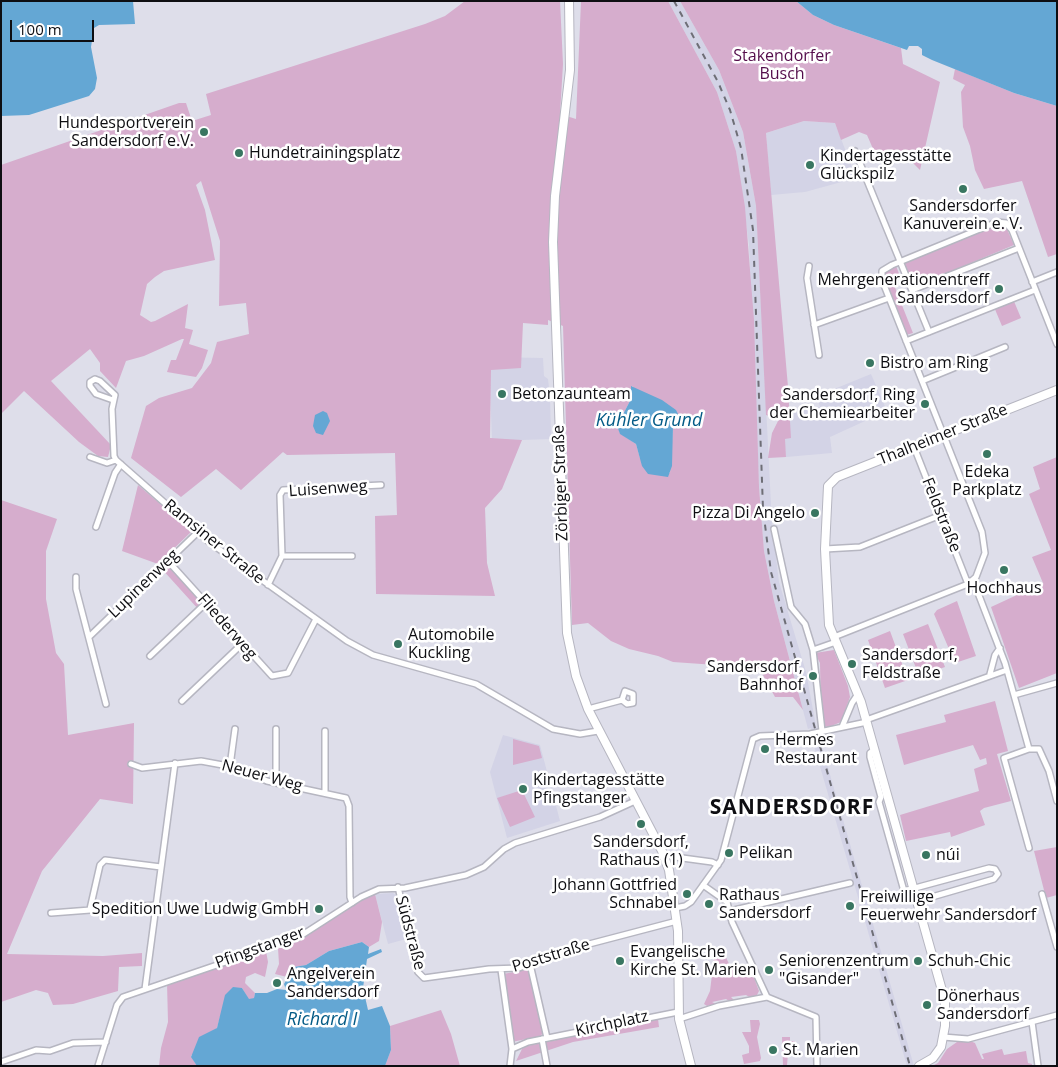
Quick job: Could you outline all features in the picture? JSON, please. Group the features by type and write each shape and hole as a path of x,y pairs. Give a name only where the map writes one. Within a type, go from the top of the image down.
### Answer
{"street":[{"name":"Zörbiger Straße","path":"569,1 570,70 555,196 554,263 566,614 573,663 588,709 665,858 677,921 678,1015 691,1066"},
{"path":"856,151 929,332"},
{"path":"813,650 968,584 973,580 984,558 984,541 882,280 882,271 900,261 997,222 1009,226 1057,344"},
{"path":"912,290 1019,248"},
{"path":"809,266 807,278 819,356"},
{"path":"1032,282 1057,272"},
{"path":"906,341 1036,290"},
{"path":"814,325 889,298"},
{"path":"1050,327 1057,324"},
{"path":"922,381 1005,347"},
{"path":"113,400 96,394 90,386 90,382 95,379 100,381 116,395 113,400 114,456 119,462"},
{"name":"Thalheimer Straße","path":"825,549 829,482 1057,390"},
{"name":"Feldstraße","path":"914,447 968,584"},
{"path":"90,457 107,463 119,462"},
{"path":"96,527 119,462"},
{"name":"Ramsiner Straße","path":"119,462 198,532 268,585 367,653 476,684 553,729 584,735 598,731"},
{"name":"Luisenweg","path":"268,585 282,556 280,495 283,490 381,485"},
{"path":"920,1065 936,1055 943,1037 946,1016 944,994 900,839 885,798 867,721 828,618 825,549 860,547 941,515"},
{"path":"774,528 791,606 805,624 813,650 822,731"},
{"name":"Lupinenweg","path":"90,636 198,532"},
{"path":"282,556 352,556"},
{"name":"Fliederweg","path":"168,561 271,675 288,673 316,619"},
{"name":"Lupinenweg","path":"76,577 76,589 90,636 106,704"},
{"path":"973,580 1000,648 1030,749"},
{"path":"150,656 206,603"},
{"path":"182,700 242,644"},
{"path":"990,674 995,655 1000,648"},
{"path":"675,908 688,905 718,865 723,855 753,739 760,736 788,736 815,733 867,721 990,674 1007,670"},
{"path":"1014,695 1057,683"},
{"path":"842,727 858,694"},
{"path":"588,709 622,700"},
{"path":"230,766 235,729"},
{"path":"276,729 276,783"},
{"path":"325,792 326,731"},
{"path":"1030,848 1004,758 1034,748 1042,752 1057,801"},
{"name":"Neuer Weg","path":"131,764 142,768 198,760 230,766 276,783 343,796 349,803 350,897 352,903"},
{"path":"145,989 175,763"},
{"path":"885,798 879,802 904,892 989,868 995,869 998,874 994,880 918,901"},
{"name":"Pfingstanger","path":"98,1066 119,1000 145,989 299,937 379,888 428,884 475,872 515,843 600,817 635,801"},
{"path":"890,841 900,839"},
{"path":"675,857 712,862 718,865"},
{"path":"90,910 100,865 105,860 161,867"},
{"path":"730,912 850,883"},
{"path":"703,885 727,902 740,939 767,998 816,1017 817,1066"},
{"name":"Südstraße","path":"398,887 418,972 424,978"},
{"path":"1042,894 1057,946"},
{"path":"51,912 156,905"},
{"name":"Poststraße","path":"424,978 489,969 501,970 530,964 551,954 677,921"},
{"path":"530,964 547,1066"},
{"path":"501,970 512,1049 510,1066"},
{"name":"Kirchplatz","path":"512,1049 523,1043 767,998"},
{"path":"943,1037 968,1039 1057,1015"},
{"path":"1032,1022 1038,1066"},
{"path":"1,1062 36,1050 50,1050 73,1043 106,1042"}],"shaded area":[{"path":"668,1 680,1 719,70 743,132 756,206 772,525 779,582 806,672 816,726 914,1066 907,1066 812,739 814,738 811,728 808,729 774,601 764,551 759,487 749,245 736,151 717,92"},
{"name":"Kindertagesstätte Glückspilz","path":"804,121 835,123 856,178 805,192 771,195 766,133"},
{"path":"489,357 543,358 544,376 548,379 550,397 551,439 492,441"},
{"path":"871,374 887,411 830,437 832,453 786,457 784,439 790,437 787,410 820,407 817,396"},
{"name":"Kindertagesstätte Pfingstanger","path":"503,735 540,745 560,821 507,838 490,772"},
{"path":"393,893 397,896 406,939 388,944 375,894"}],"green space":[{"path":"465,1 560,1 563,64 560,114 576,119 581,1 668,1 717,92 736,151 745,207 754,320 759,487 764,551 774,601 803,710 793,697 775,697 759,668 673,662 658,656 629,649 611,641 588,623 572,625 563,326 548,320 548,325 523,323 521,368 491,370 490,438 522,440 502,489 485,508 487,563 495,596 376,594 375,516 397,515 395,453 287,455 283,452 241,490 216,469 181,497 131,458 146,406 159,398 192,388 211,363 217,342 249,334 246,303 219,306 220,241 201,181 196,185 205,210 215,260 164,271 155,277 147,284 140,315 151,322 188,304 185,328 193,330 189,344 208,350 202,368 196,377 167,372 171,360 176,360 184,339 182,339 144,356 126,361 116,388 100,371 100,363 90,349 51,381 111,445 108,457 98,456 79,442 24,391 1,414 1,165 179,103 186,103 192,121 211,115 206,94 445,16","holes":["632,386 673,426 670,473 640,458 636,444 620,433 617,426 631,399"]},
{"name":"Stakendorfer Busch","path":"680,1 796,1 813,15 834,25 901,48 903,64 940,82 920,170 905,155 877,158 867,135 859,132 841,140 835,123 804,121 766,133 788,387 791,438 785,439 786,457 768,458 772,433 778,421 786,415 787,410 772,417 766,415 756,206 743,132 719,70"},
{"path":"955,69 1014,93 1057,106 1057,254 1048,257 1022,181 984,189 975,170 970,146 963,127 961,92 965,85 953,79"},
{"path":"997,226 1007,229 1014,245 923,283 921,280 913,283 904,262"},
{"path":"896,266 900,276 892,280 913,333 906,335 884,278 887,270"},
{"path":"1013,299 1021,318 1002,326 994,307"},
{"path":"1057,457 1057,673 1019,688 991,607 1043,583 1032,557 1051,550 1029,494 1040,489 1033,467"},
{"path":"138,485 192,531 158,564 122,551"},
{"path":"1,500 57,519 46,551 46,599 56,653 64,664 68,735 134,723 133,804 100,799 42,871 7,954 103,956 142,953 142,966 119,967 118,991 73,1004 53,1005 48,993 36,990 1,1002"},
{"path":"168,561 206,603 199,610 161,568"},
{"path":"957,601 976,656 955,663 934,614 937,610"},
{"path":"928,624 945,667 919,676 903,634"},
{"path":"890,631 908,680 885,688 868,640"},
{"path":"834,650 848,686 850,697 841,722 829,727 823,726 821,721 820,663 815,653"},
{"path":"995,701 1008,751 997,754 1011,801 984,808 980,811 985,825 951,837 950,832 906,841 900,815 979,791 974,769 987,764 986,758 980,760 973,745 904,765 896,735 946,722 944,715"},
{"path":"513,739 539,746 542,758 513,765"},
{"path":"522,790 535,817 510,827 497,798"},
{"path":"1057,847 1057,895 1046,898 1034,851"},
{"path":"375,894 382,922 379,941 369,947 362,942 329,951 306,965 294,967 287,977 275,974 279,964 278,948 305,936 359,901"},
{"path":"722,949 731,968 750,967 759,991 757,995 751,998 746,995 731,997 734,1000 729,1001 726,999 712,1002 716,1004 707,1006 704,1004 710,991 715,950"},
{"path":"266,951 268,962 265,977 255,973 246,977 245,983 255,993 254,998 249,1000 242,988 220,1017 217,1028 191,1056 197,1066 159,1066 161,1048 168,1022 167,983"},
{"path":"531,969 543,1032 541,1036 512,1042 503,974"},
{"path":"441,1010 451,1034 460,1066 385,1066 391,1050 390,1026"},
{"path":"658,1019 659,1027 573,1042 516,1061 522,1049 527,1046"},
{"path":"750,1020 759,1020 757,1037 761,1058 760,1061 744,1064 742,1055 749,1053 749,1046 742,1032 751,1032"},
{"path":"782,1037 790,1037 790,1041 795,1041 795,1054 788,1054 787,1065 783,1065"},
{"path":"970,1041 975,1043 982,1059 984,1059 982,1054 1002,1049 1004,1055 1026,1051 1028,1063 1032,1064 1032,1066 932,1066 938,1063 947,1049 957,1042"}],"water":[{"path":"1,1 133,1 135,24 99,25 94,28 91,47 97,78 95,89 89,96 29,115 1,116"},
{"path":"796,1 1057,1 1057,106 1014,93 932,60 922,55 922,49 918,46 909,46 907,50 834,25 813,15"},
{"name":"Kühler Grund","path":"631,386 662,400 676,410 680,418 673,426 672,466 668,477 648,474 642,466 636,444 620,434 617,426 631,399"},
{"path":"323,411 327,413 330,421 323,435 316,433 313,426 315,415"},
{"name":"Richard I","path":"362,942 369,947 368,954 381,949 382,952 367,959 363,988 368,1010 382,1006 390,1026 391,1050 385,1066 197,1066 191,1057 199,1037 217,1028 225,995 233,987 242,988 249,999 254,998 255,993 267,993 277,989 286,990 284,984 294,967 306,965 329,951"}],"railway":[{"path":"674,1 718,82 730,110 741,148 753,230 763,509 771,572 910,1066"}],"place":[{"name":"Hundesportverein Sandersdorf e.V.","path":"204,132"},
{"name":"Hundetrainingsplatz","path":"239,153"},
{"name":"Kindertagesstätte Glückspilz","path":"810,165"},
{"name":"Sandersdorfer Kanuverein e. V.","path":"963,189"},
{"name":"Mehrgenerationentreff Sandersdorf","path":"999,289"},
{"name":"Bistro am Ring","path":"870,363"},
{"name":"Betonzaunteam","path":"502,394"},
{"name":"Sandersdorf, Ring der Chemiearbeiter","path":"925,404"},
{"name":"Edeka Parkplatz","path":"987,454"},
{"name":"Pizza Di Angelo","path":"815,513"},
{"name":"Hochhaus","path":"1004,570"},
{"name":"Automobile Kuckling","path":"398,644"},
{"name":"Sandersdorf, Feldstraße","path":"852,664"},
{"name":"Sandersdorf, Bahnhof","path":"813,676"},
{"name":"Hermes Restaurant","path":"765,749"},
{"name":"Kindertagesstätte Pfingstanger","path":"523,789"},
{"name":"Sandersdorf, Rathaus (1)","path":"641,824"},
{"name":"Pelikan","path":"729,853"},
{"name":"núi","path":"926,855"},
{"name":"Johann Gottfried Schnabel","path":"687,894"},
{"name":"Rathaus Sandersdorf","path":"709,904"},
{"name":"Freiwillige Feuerwehr Sandersdorf","path":"850,906"},
{"name":"Spedition Uwe Ludwig GmbH","path":"319,909"},
{"name":"Evangelische Kirche St. Marien","path":"620,961"},
{"name":"Schuh-Chic","path":"918,961"},
{"name":"Seniorenzentrum \"Gisander\"","path":"769,970"},
{"name":"Angelverein Sandersdorf","path":"277,983"},
{"name":"Dönerhaus Sandersdorf","path":"927,1005"},
{"name":"St. Marien","path":"773,1050"}],"district":[{"name":"SANDERSDORF","path":"792,808"}]}
